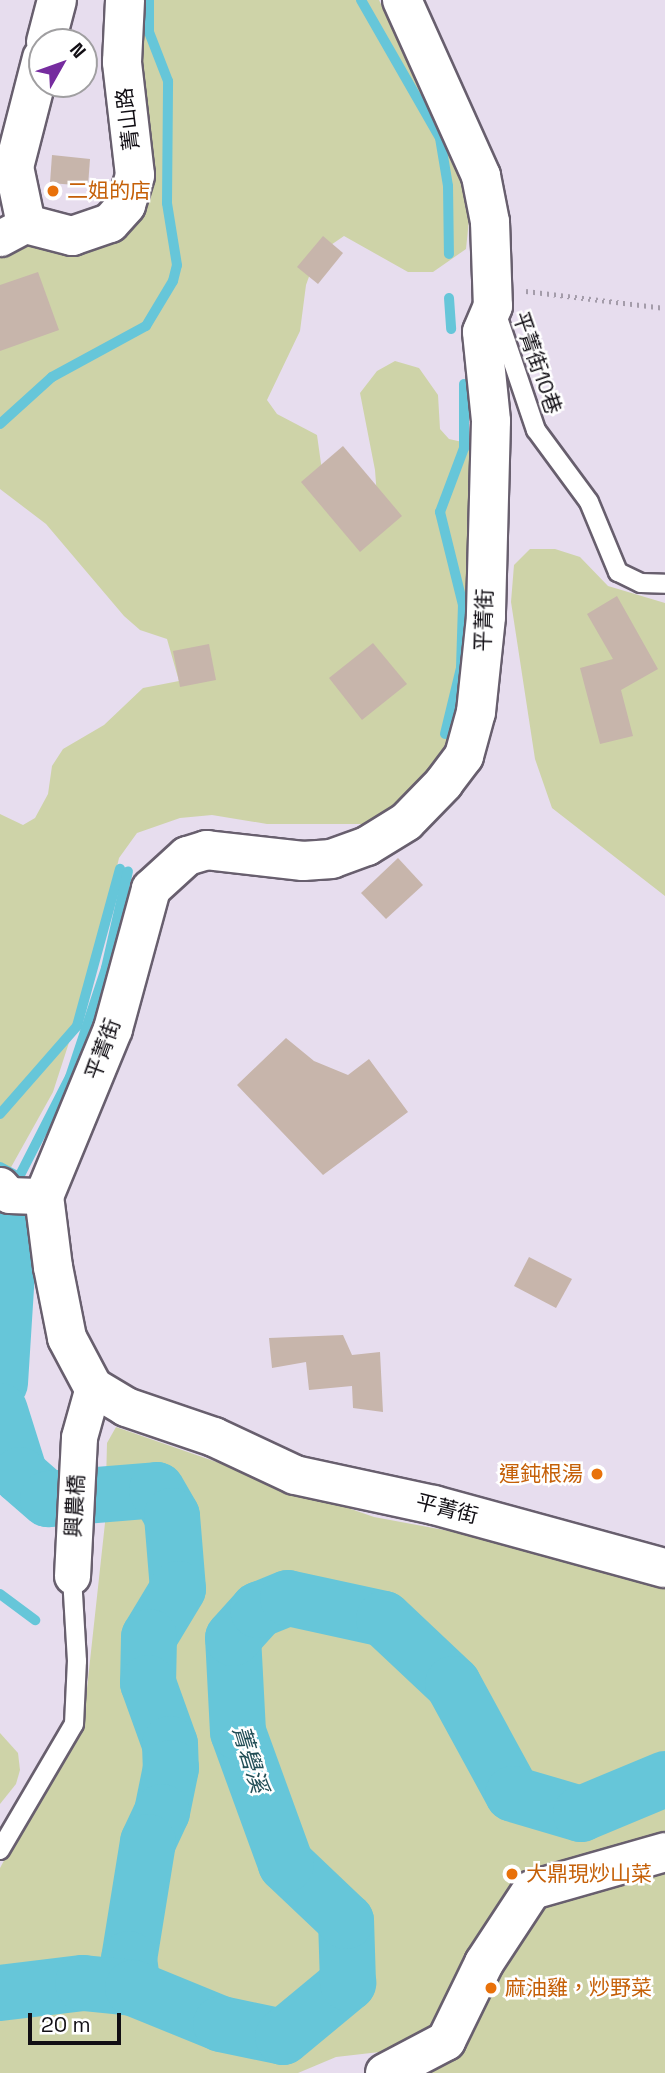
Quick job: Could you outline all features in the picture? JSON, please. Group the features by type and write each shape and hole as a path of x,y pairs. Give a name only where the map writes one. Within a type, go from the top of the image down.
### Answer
{"street":[{"path":"50,28 57,0"},
{"name":"菁山路","path":"32,98 14,167 13,231 72,236 110,223 126,205 135,175 121,62 125,0"},
{"path":"402,0 481,176 490,222 499,310"},
{"name":"平菁街","path":"44,1196 113,1029 151,889 187,856 207,850 303,861 332,859 367,846 405,822 464,756 476,712 486,617 491,422 499,310"},
{"path":"0,1185 9,1195 44,1196 67,1338 93,1387"},
{"name":"平菁街","path":"93,1387 126,1407 214,1437 295,1475 434,1505 665,1568"},
{"name":"興農橋","path":"72,1576 79,1437 93,1387"},
{"path":"385,2073 446,2041 484,1963 532,1890 665,1852"}],"lane":[{"name":"平菁街10巷","path":"499,310 536,430 589,502 618,572 641,583 665,584"},
{"path":"0,1850 74,1724 78,1661 72,1576"}],"path":[{"path":"499,310 665,308"}],"green space":[{"path":"138,0 379,0 459,168 470,210 466,249 433,272 408,272 344,236 325,249 315,260 306,285 300,331 267,400 277,414 317,435 325,492 378,510 375,470 360,393 377,371 395,361 419,368 438,395 440,429 449,439 480,446 472,716 425,788 369,824 267,824 212,815 180,818 137,833 119,858 95,962 53,1092 0,1187 0,814 23,825 35,818 48,794 52,766 63,749 104,725 143,688 179,681 167,639 140,630 124,616 46,524 0,489 0,250 26,236 96,246 140,99"},
{"path":"530,549 555,549 580,557 608,586 665,603 665,896 552,808 535,759 511,602 514,565"},
{"path":"116,1427 374,1517 568,1553 665,1589 665,2073 410,2073 397,2050 336,2057 298,2073 0,2073 0,1868 56,1764 83,1725 105,1523 107,1443"},
{"path":"0,1733 18,1753 20,1770 16,1784 0,1804"}],"building":[{"path":"52,155 90,159 88,186 50,183"},
{"path":"323,236 343,253 318,284 297,267"},
{"path":"38,272 59,330 0,351 0,285"},
{"path":"343,446 402,516 360,552 301,482"},
{"path":"617,596 658,669 621,690 633,736 600,744 580,668 613,659 587,614"},
{"path":"373,643 407,684 362,720 329,678"},
{"path":"209,644 216,680 180,687 173,651"},
{"path":"398,858 423,885 386,919 361,893"},
{"path":"286,1038 314,1061 348,1075 369,1059 408,1112 323,1175 237,1085"},
{"path":"529,1257 572,1279 556,1308 514,1286"},
{"path":"343,1335 352,1355 380,1352 383,1412 353,1408 352,1386 309,1390 306,1362 272,1368 269,1338"}],"waterway":[{"path":"0,424 52,377 146,326 173,281 177,265 167,203 168,81 149,32 149,0"},
{"path":"361,0 440,138 448,186 449,254"},
{"path":"449,298 451,329"},
{"path":"445,734 461,668 463,605 440,512 464,448 464,384"},
{"path":"0,1114 77,1026 120,869"},
{"path":"0,1167 19,1177 70,1077 106,968 128,871"},
{"path":"0,1383 11,1210"},
{"path":"0,1411 20,1475 48,1499 157,1490 172,1516 178,1589 149,1637 148,1683 170,1744 171,1768 162,1812 148,1842 129,1959 133,1988"},
{"path":"0,1594 35,1620"},
{"name":"菁礐溪","path":"0,1993 83,1983 133,1988 221,2024 283,2037 348,1983 346,1921 286,1864 238,1732 233,1638 258,1610 288,1598 384,1619 453,1684 513,1794 581,1814 665,1779"}],"place":[{"name":"二姐的店","path":"53,191"},
{"name":"運鈍根湯","path":"597,1474"},
{"name":"大鼎現炒山菜","path":"512,1874"},
{"name":"麻油雞，炒野菜","path":"491,1988"}]}
